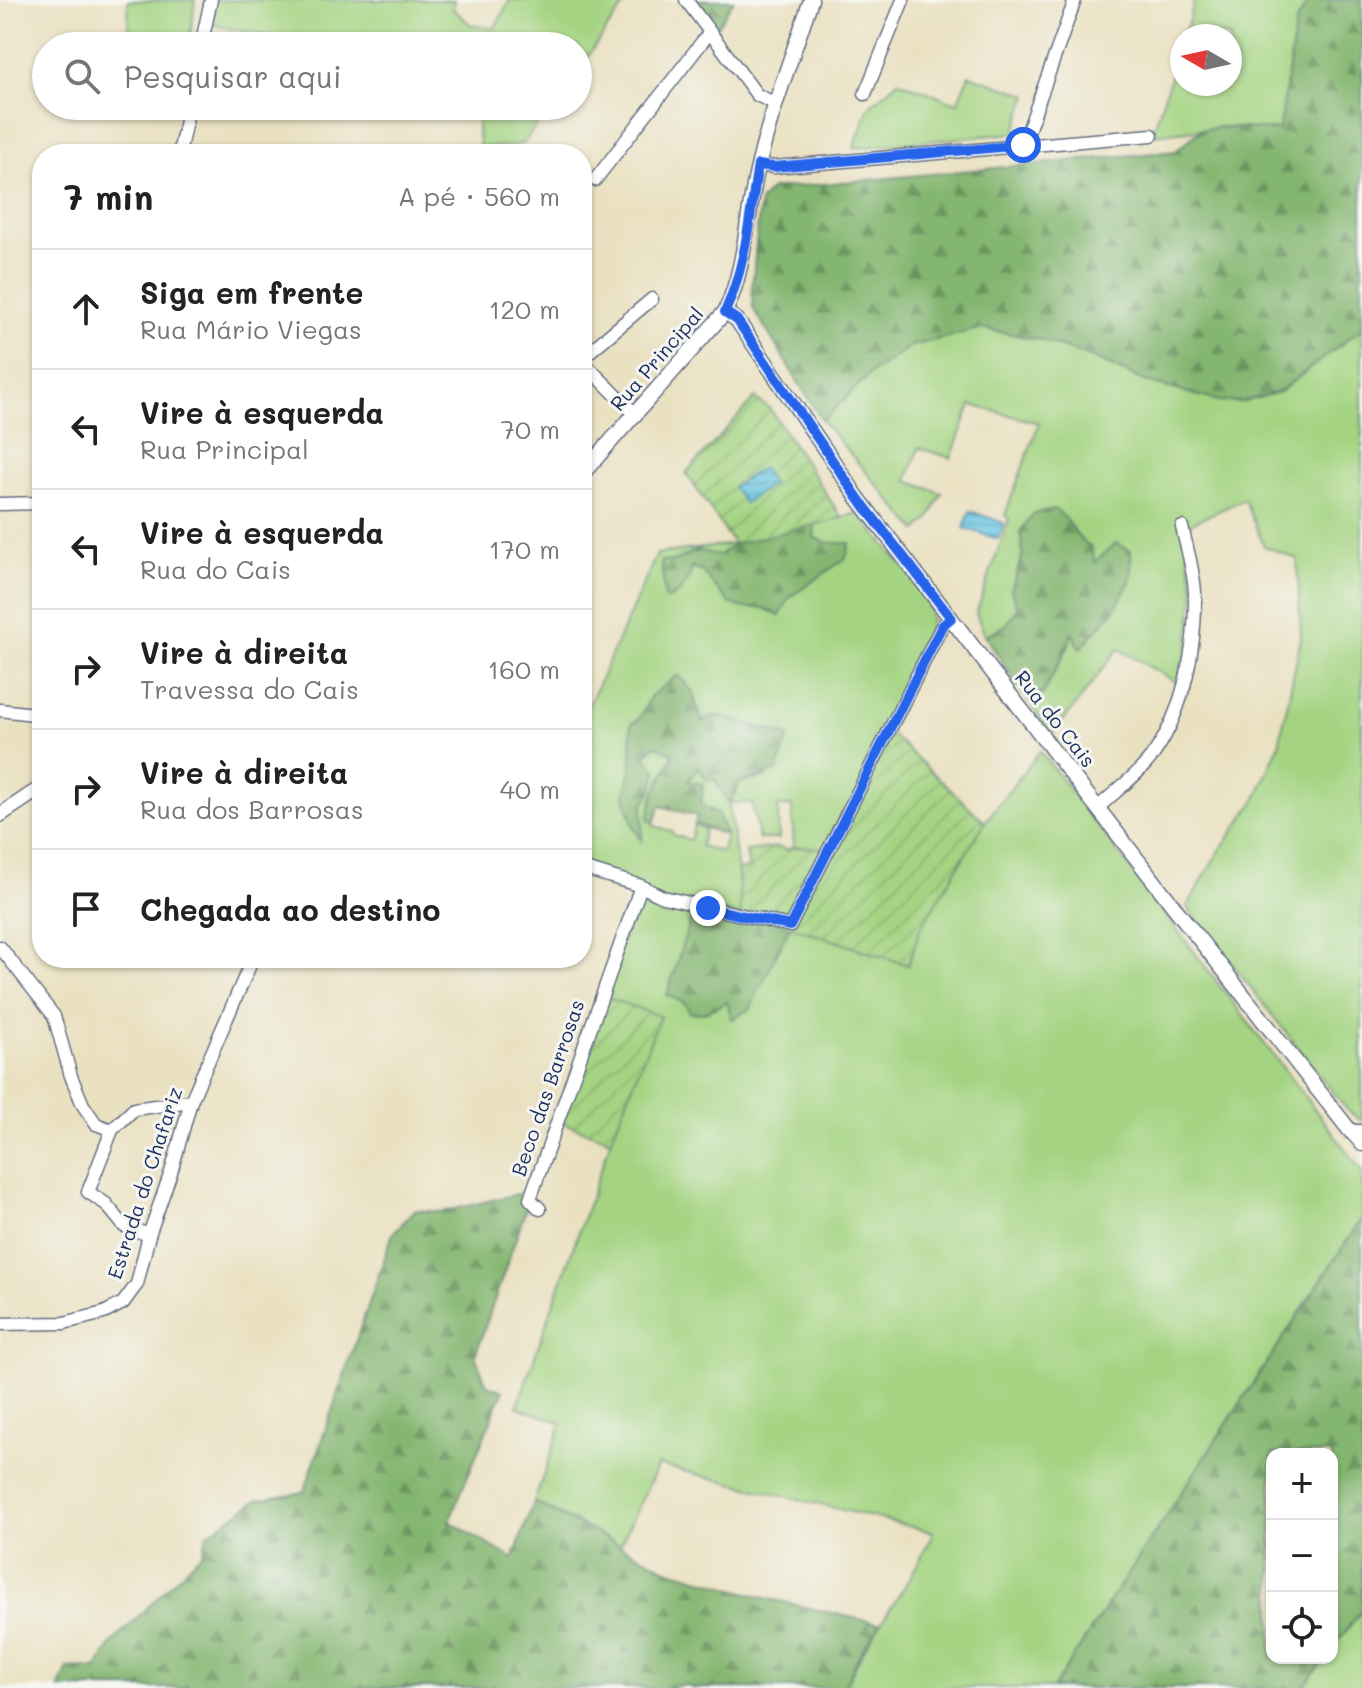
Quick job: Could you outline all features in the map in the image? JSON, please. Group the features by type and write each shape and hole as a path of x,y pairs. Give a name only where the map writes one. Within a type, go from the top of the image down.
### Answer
{"street":[{"path":"199,0 206,25"},
{"path":"204,32 211,0"},
{"path":"686,0 757,95 776,104"},
{"name":"Rua Principal","path":"592,463 725,312 741,268 758,165 811,0"},
{"path":"865,94 903,0"},
{"path":"1023,145 1075,0"},
{"path":"595,180 709,33"},
{"path":"181,144 186,120"},
{"path":"758,165 774,167 1152,135"},
{"path":"592,351 652,299"},
{"name":"Rua do Cais","path":"725,312 737,320 858,498 1098,808 1357,1132 1362,1145"},
{"path":"592,370 636,415"},
{"path":"0,504 32,503"},
{"path":"1098,808 1154,754 1170,724 1183,686 1192,644 1195,593 1182,527"},
{"path":"592,871 641,886 663,897 790,926 942,626 951,618"},
{"path":"0,710 32,714"},
{"path":"0,815 32,794"},
{"name":"Beco das Barrosas","path":"540,1209 530,1199 641,886"},
{"path":"0,947 54,1016 71,1076 83,1105 96,1124 112,1130"},
{"name":"Estrada do Chafariz","path":"0,1324 64,1323 104,1313 123,1303 137,1284 191,1101 249,968"},
{"path":"149,1235 124,1226 106,1204 88,1192 112,1130 134,1109 191,1101"}],"green space":[{"path":"195,0 191,32 129,32 128,1"},
{"path":"209,0 454,0 453,9 470,24 494,29 510,0 628,0 592,50 592,32 249,32 204,23"},
{"path":"694,0 734,0 715,30"},
{"path":"1195,0 1309,0 1296,23 1280,130 1222,127 1152,135 1170,79 1170,96 1242,96 1242,24 1188,24"},
{"path":"1309,0 1362,0 1362,328 1279,392 1242,402 1219,401 1147,382 1091,357 1041,340 982,328 911,346 872,372 822,421 753,308 760,202 771,189 1176,151 1200,130 1222,127 1279,130 1296,23"},
{"path":"969,75 1028,95 1014,133 854,148 869,107 898,81 957,103"},
{"path":"477,120 540,120 520,144 480,144"},
{"path":"982,328 1041,340 1091,357 1147,382 1219,401 1242,402 1279,392 1362,328 1362,1121 1348,1111 1187,907 1218,853 1255,801 1279,745 1301,638 1297,559 1264,546 1244,499 1183,527 1195,593 1183,686 1118,649 1052,736 1018,686 1042,695 1068,647 1072,630 1080,648 1094,632 1095,563 1021,532 1023,554 1011,591 1018,609 1005,625 985,636 976,614 1009,519 1005,515 1039,423 971,405 951,458 919,448 907,481 942,493 929,519 917,531 822,421 872,372 911,346"},
{"path":"755,398 770,409 842,518 734,544 686,473"},
{"path":"1054,509 1091,547 1095,562 1116,543 1131,551 1131,579 1114,611 1080,649 1072,632 1068,646 1042,695 1018,686 985,636 1005,625 1018,609 1011,591 1023,554 1020,532 1033,514"},
{"path":"858,513 909,575 930,612 929,630 907,691 829,849 794,847 792,806 778,807 779,839 759,839 752,803 729,803 742,905 790,926 908,965 920,929 894,912 956,867 985,822 1040,751 1362,1171 1362,1218 1053,1688 844,1688 924,1553 933,1532 658,1465 620,1545 534,1502 562,1423 517,1407 658,1016 602,996 641,888 592,866 592,698 657,554 734,544","holes":["651,696 698,713 702,723 765,777 740,783 736,794 699,766 687,782 703,784 701,805 717,813 726,835 721,852 700,846 705,829 695,824 690,840 654,826 648,820 654,794 674,753 655,745 645,756 654,778 642,809 642,839 632,763 631,724 639,719"]},
{"path":"816,516 814,538 830,543 850,543 846,558 789,598 780,616 764,608 743,608 729,603 703,572 692,567 683,587 665,599 661,561 674,561 698,550 719,556 734,544 745,529"},
{"path":"678,675 692,691 702,722 717,715 789,736 777,771 740,783 729,803 715,780 707,780 699,767 688,781 703,784 701,805 717,813 726,835 695,824 697,816 660,806 654,823 648,820 654,794 674,754 655,745 645,756 657,772 643,805 642,841 634,827 625,797 632,763 631,724 639,719 651,696"},
{"path":"889,732 985,822 920,929 908,965 790,926 741,916 738,870 749,868 746,851 779,847 785,850 794,847 829,848"},
{"path":"695,905 790,926 750,1009 732,1019 727,1002 703,1013 691,1013 683,1002 667,995"},
{"path":"602,996 660,1016 611,1140 557,1121"},
{"path":"517,1194 528,1203 475,1356 487,1385 503,1391 449,1521 513,1559 534,1502 667,1569 761,1597 881,1624 860,1653 844,1688 691,1688 686,1685 666,1688 59,1688 68,1668 96,1669 111,1644 203,1552 207,1534 257,1500 304,1492 393,1233 415,1210 443,1212"},
{"path":"1362,1218 1362,1609 1338,1641 1338,1448 1266,1448 1266,1664 1321,1664 1303,1688 1053,1688"},
{"path":"1362,1611 1362,1688 1303,1688 1321,1664 1338,1664 1338,1641"}],"water":[{"path":"762,468 772,484 744,503 733,487"},
{"path":"970,511 1004,523 998,539 964,528"}],"route":[{"path":"708,908 790,926 942,626 951,618 858,498 737,320 725,312 741,268 758,165 774,167 1023,145"}]}
